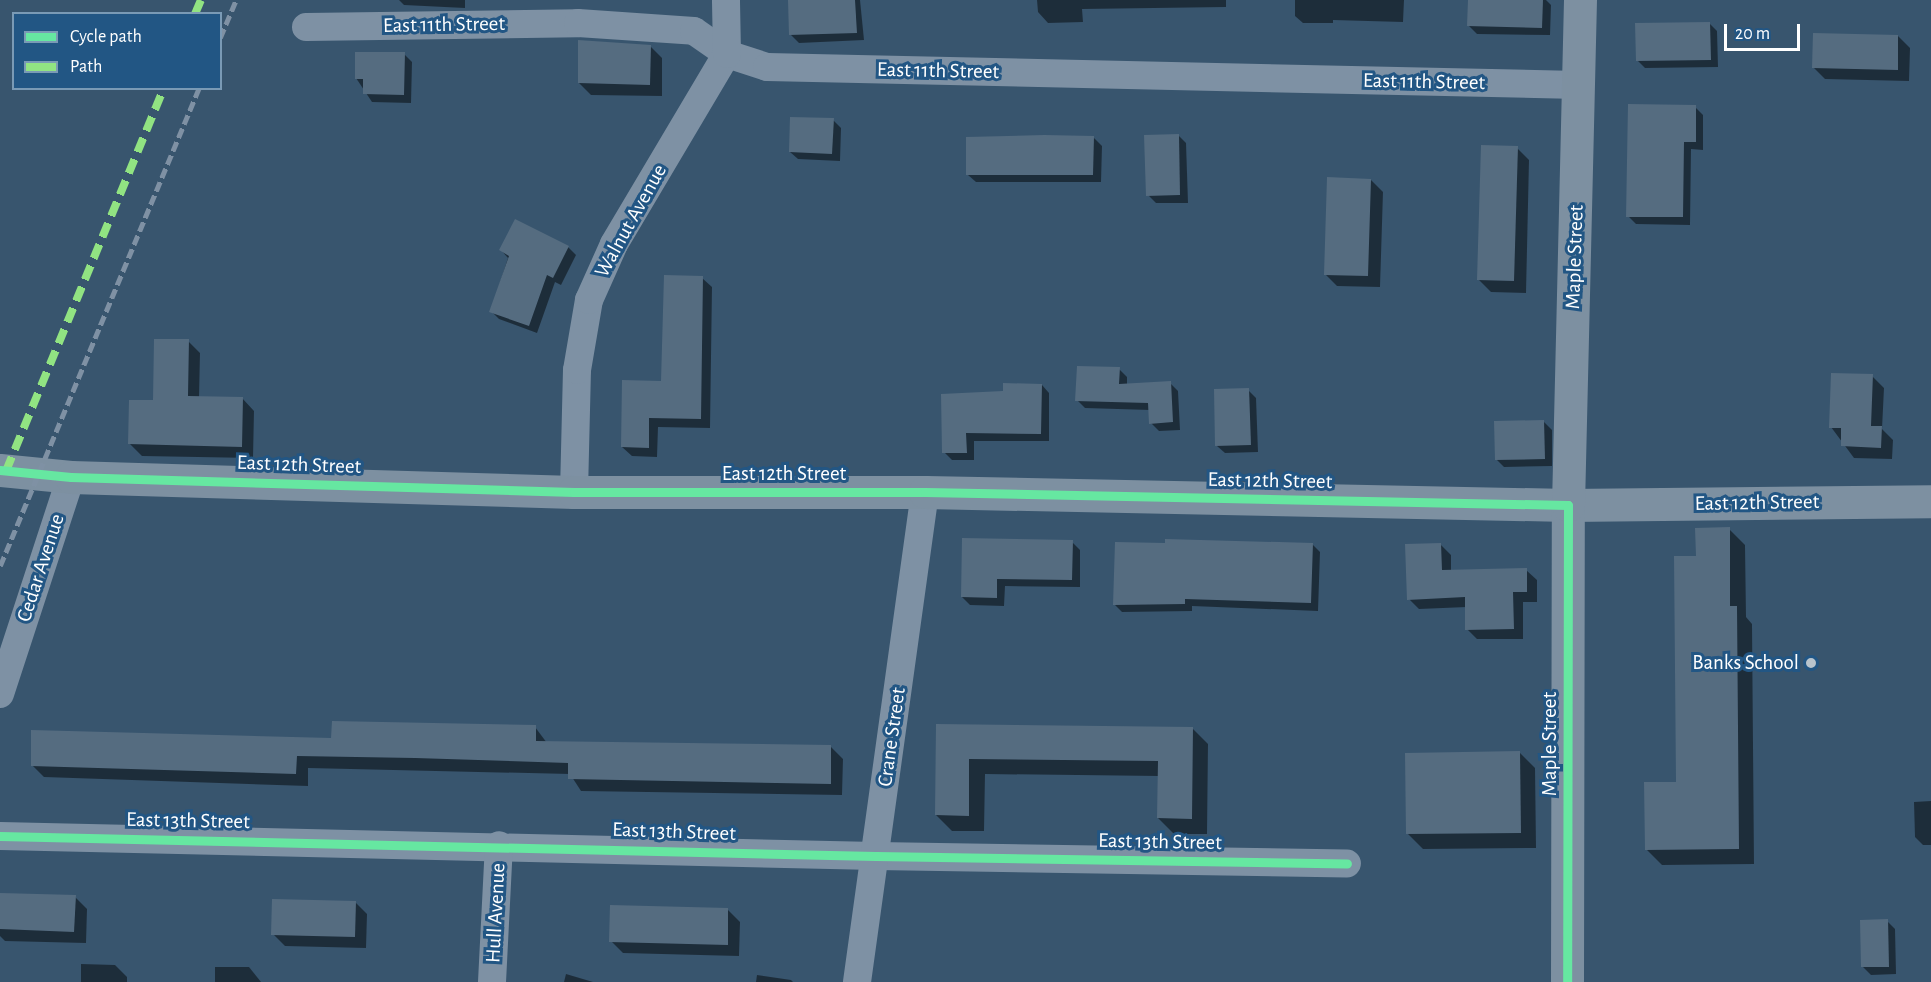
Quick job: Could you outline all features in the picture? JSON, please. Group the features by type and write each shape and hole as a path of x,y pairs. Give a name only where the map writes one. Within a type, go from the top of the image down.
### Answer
{"main road":[{"name":"Maple Street","path":"1567,982 1568,505 1580,0"},
{"name":"East 12th Street","path":"0,470 71,477 574,492 925,492 1568,505 1931,501"}],"street":[{"path":"726,0 727,54"},
{"name":"East 11th Street","path":"306,27 578,23 694,31 727,54 767,68 1579,85"},
{"name":"Walnut Avenue","path":"574,492 575,397 589,300 614,244 727,54"},
{"name":"Cedar Avenue","path":"0,694 71,477"},
{"name":"Crane Street","path":"857,982 925,492"},
{"name":"East 13th Street","path":"0,836 499,844 876,856 1347,863"},
{"name":"Hull Avenue","path":"492,982 499,844"}],"building":[{"path":"788,0 855,0 857,33 789,35"},
{"path":"1468,0 1543,0 1542,28 1467,26"},
{"path":"1710,22 1711,60 1636,61 1635,23"},
{"path":"1813,33 1898,35 1898,70 1812,68"},
{"path":"578,40 651,45 650,85 578,83"},
{"path":"355,52 405,52 404,95 363,94 363,79 355,79"},
{"path":"1628,104 1696,105 1696,142 1684,142 1683,217 1626,217"},
{"path":"790,117 834,118 832,154 789,152"},
{"path":"1179,134 1180,195 1146,196 1144,135"},
{"path":"1094,136 1093,175 966,175 966,137"},
{"path":"1481,145 1518,146 1514,281 1477,280"},
{"path":"1327,177 1371,179 1368,276 1324,275"},
{"path":"515,219 569,246 553,278 547,275 529,326 489,312 509,256 499,250"},
{"path":"664,275 703,276 701,419 649,418 649,448 621,447 622,380 661,381"},
{"path":"154,339 189,339 188,396 243,397 242,447 128,444 129,400 153,400"},
{"path":"1077,366 1120,367 1119,384 1171,381 1173,422 1149,424 1148,403 1075,401"},
{"path":"1831,373 1873,374 1871,426 1882,426 1881,448 1841,446 1841,428 1829,428"},
{"path":"1003,383 1042,384 1041,434 966,433 967,453 942,453 941,394 1003,391"},
{"path":"1249,388 1251,445 1215,446 1214,389"},
{"path":"1544,420 1545,459 1495,460 1494,421"},
{"path":"1730,527 1730,606 1737,606 1739,849 1645,850 1644,782 1676,782 1674,556 1696,556 1695,528"},
{"path":"962,538 1073,540 1072,580 997,579 997,598 961,597"},
{"path":"1165,539 1313,543 1311,603 1185,599 1185,604 1113,605 1115,542 1165,543"},
{"path":"1441,543 1442,570 1527,568 1527,592 1513,592 1514,629 1465,630 1465,597 1407,600 1405,544"},
{"path":"332,721 536,725 536,741 831,745 831,784 568,779 568,763 415,758 297,756 296,774 31,766 31,730 331,738"},
{"path":"936,724 1193,727 1192,819 1157,818 1158,761 969,759 969,816 935,815"},
{"path":"1520,751 1521,833 1406,834 1405,753"},
{"path":"0,893 76,895 74,932 0,929"},
{"path":"272,899 356,901 355,937 271,935"},
{"path":"610,905 728,908 728,945 609,942"},
{"path":"1888,919 1889,967 1861,967 1860,920"}],"railway":[{"path":"222,33 236,0"},
{"path":"0,566 198,90"}],"marked path":[{"path":"196,12 201,0"},
{"path":"6,471 163,90"}],"cycle path":[{"path":"0,470 71,477 574,492 925,492 1568,505 1567,982"},
{"path":"0,836 876,856 1347,863"}],"place":[{"name":"Banks School","path":"1811,663"}]}
